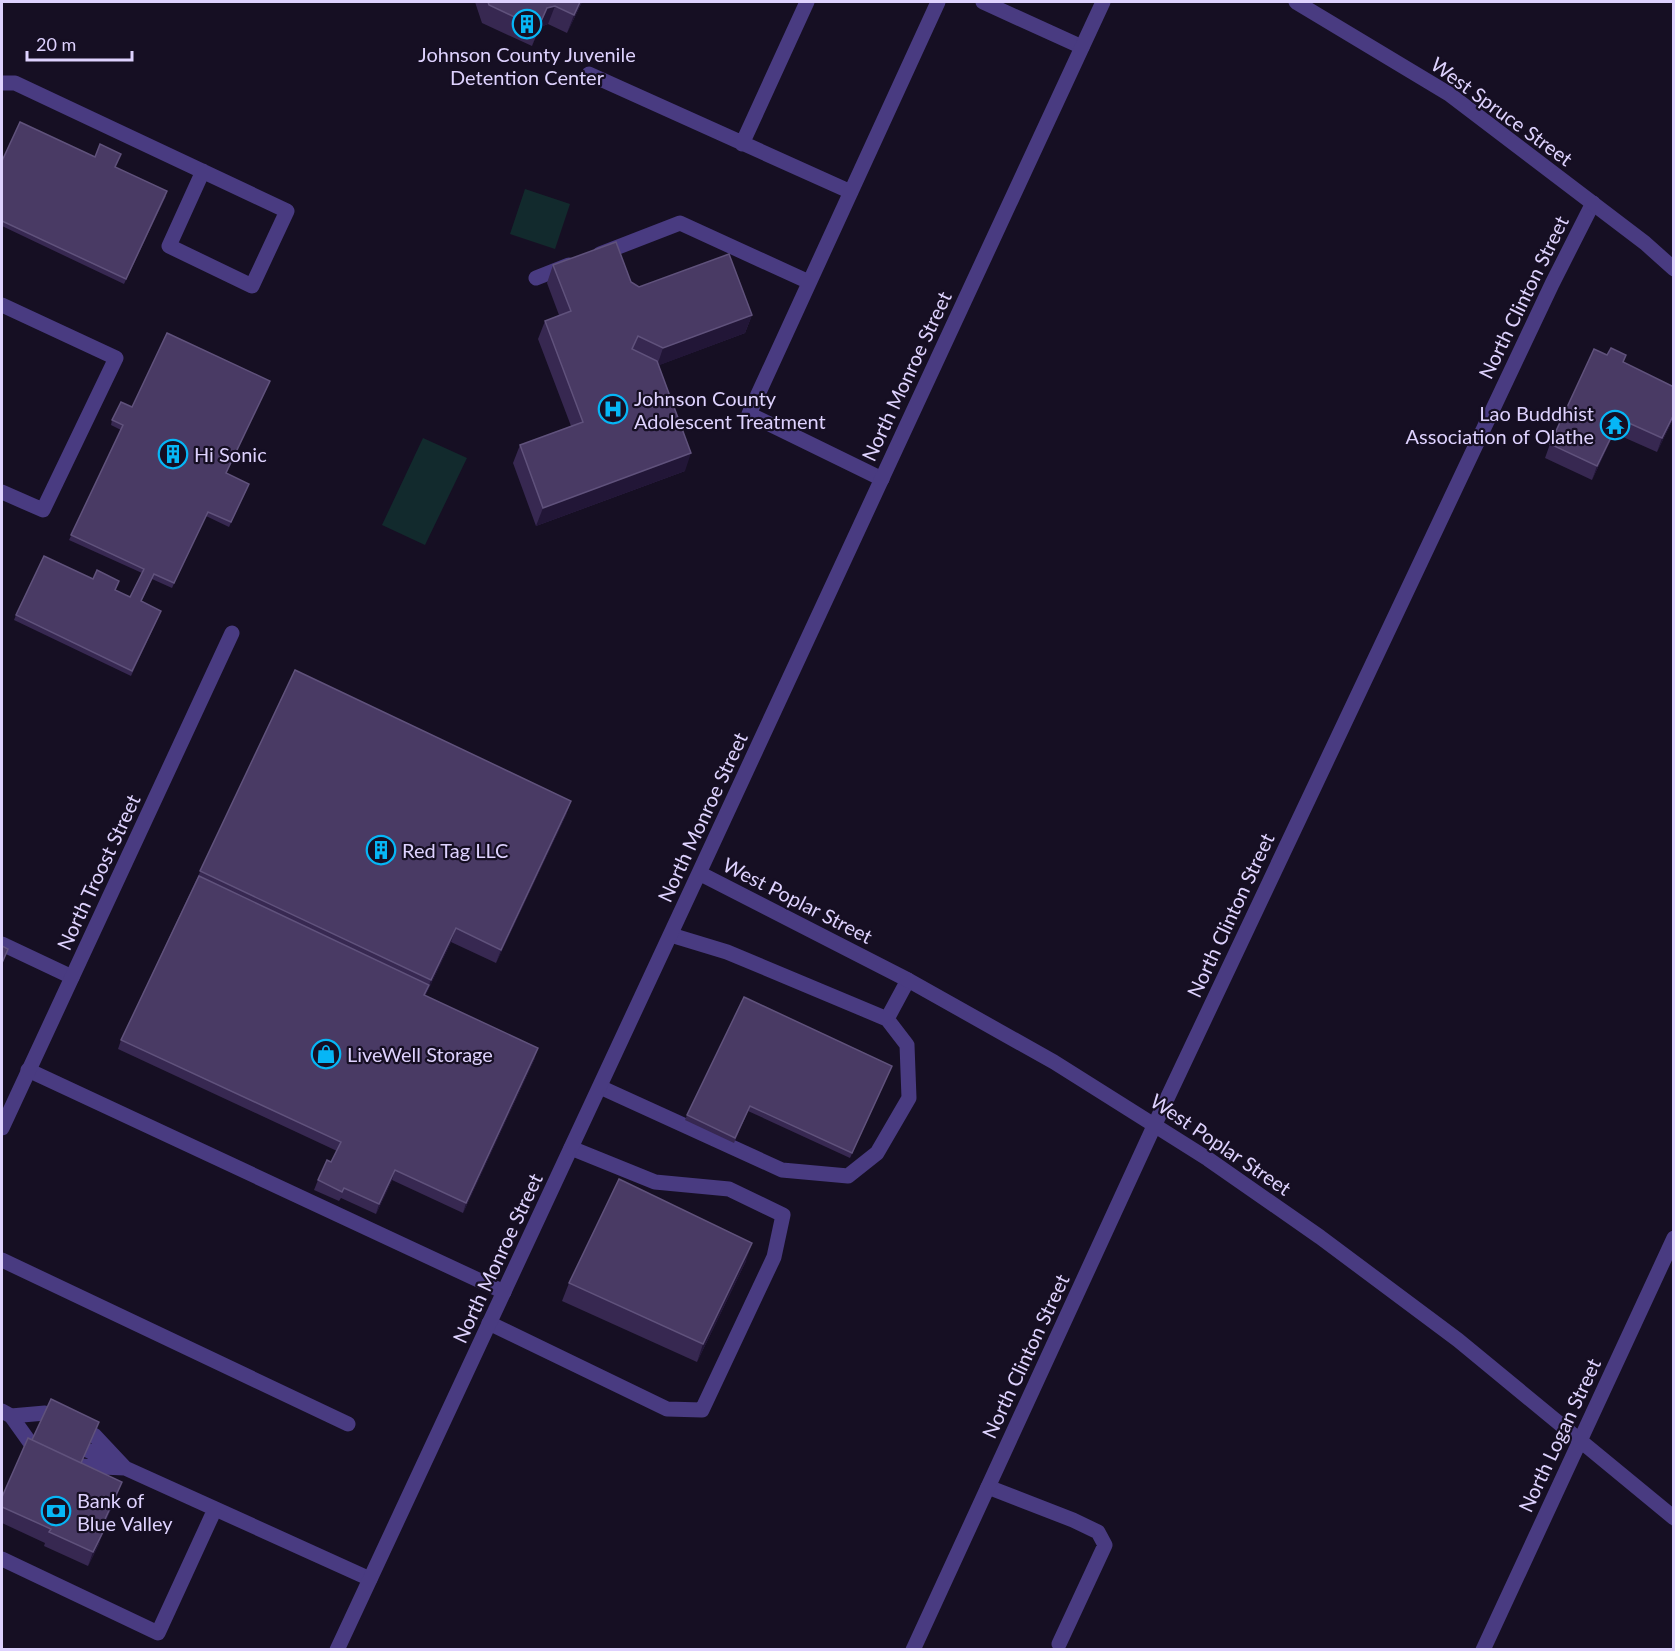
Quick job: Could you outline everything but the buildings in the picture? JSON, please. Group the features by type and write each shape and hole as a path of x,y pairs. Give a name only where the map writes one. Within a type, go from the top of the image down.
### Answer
{"street":[{"path":"742,144 807,2"},
{"path":"882,478 749,414 938,2"},
{"path":"983,2 1082,47"},
{"name":"North Monroe Street","path":"337,1650 1103,2"},
{"name":"West Spruce Street","path":"1296,2 1449,94 1645,243 1674,269"},
{"path":"589,74 851,192"},
{"path":"2,83 15,83 203,171 287,211 252,286 169,246 203,171"},
{"name":"North Clinton Street","path":"913,1650 1155,1124 1542,305 1593,203"},
{"path":"536,278 680,223 809,282"},
{"path":"2,305 116,358 43,510 2,492"},
{"name":"North Troost Street","path":"2,1128 232,633"},
{"name":"West Poplar Street","path":"699,873 908,980 1054,1062 1208,1159 1357,1264 1458,1340 1674,1518"},
{"path":"600,1087 782,1170 848,1176 878,1153 909,1098 908,1046 887,1019 727,952 671,935"},
{"path":"2,944 72,977"},
{"path":"887,1019 908,980"},
{"path":"28,1070 504,1292"},
{"path":"489,1323 667,1409 702,1410 774,1257 783,1215 729,1189 655,1182 571,1149"},
{"name":"North Logan Street","path":"1483,1650 1674,1238"},
{"path":"2,1260 348,1424"},
{"path":"6,1414 45,1413"},
{"path":"6,1414 38,1427"},
{"path":"6,1414 31,1444"},
{"path":"94,1435 125,1468"},
{"path":"87,1450 370,1579"},
{"path":"80,1466 125,1468"},
{"path":"988,1487 1098,1532 1105,1545 1059,1644"},
{"path":"2,1559 158,1633 215,1509"}],"green space":[{"path":"525,189 570,204 555,249 510,234"},
{"path":"423,438 467,458 425,545 382,525"}],"place":[{"name":"Johnson County Juvenile Detention Center","path":"527,24"},
{"name":"Johnson County Adolescent Treatment","path":"613,409"},
{"name":"Lao Buddhist Association of Olathe","path":"1615,425"},
{"name":"Hi Sonic","path":"173,454"},
{"name":"Red Tag LLC","path":"381,850"},
{"name":"LiveWell Storage","path":"326,1054"},
{"name":"Bank of Blue Valley","path":"56,1511"}]}
